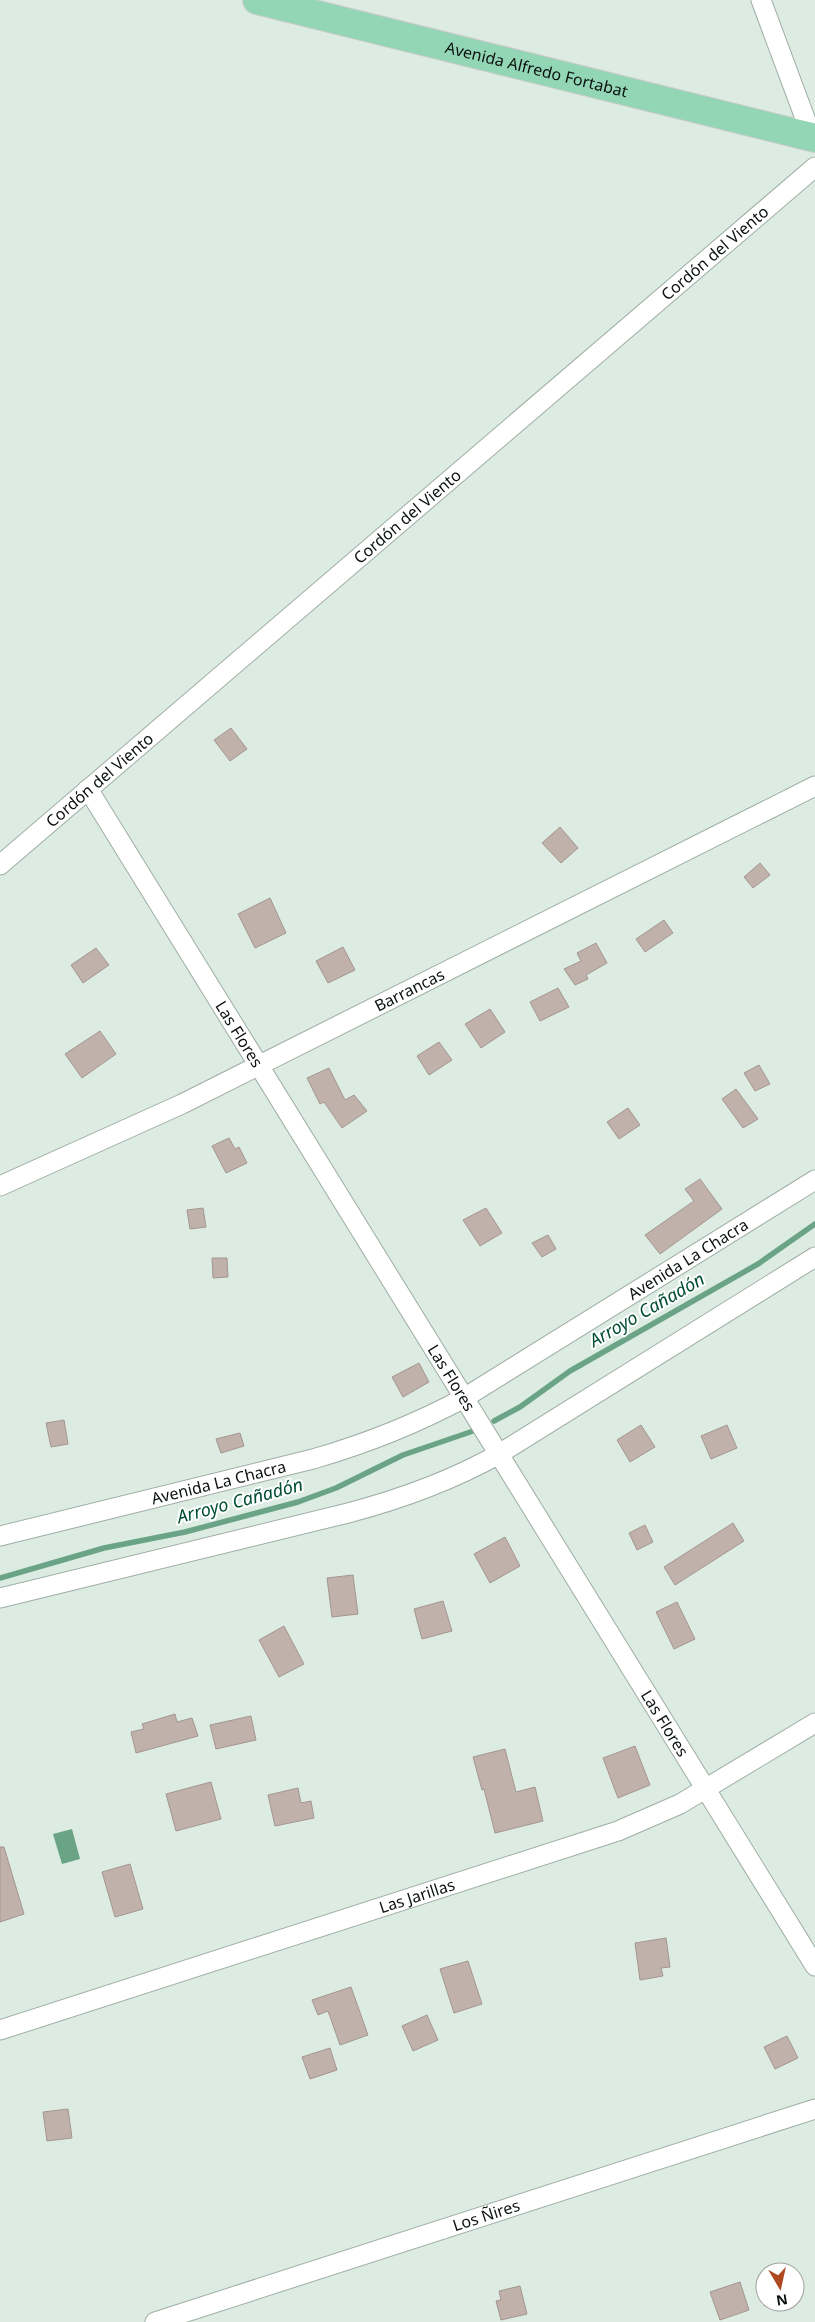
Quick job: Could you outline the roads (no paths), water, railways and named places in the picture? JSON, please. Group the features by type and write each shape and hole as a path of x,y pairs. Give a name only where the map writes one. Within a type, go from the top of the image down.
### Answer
{"highway":[{"name":"Avenida Alfredo Fortabat","path":"258,0 813,138"}],"street":[{"path":"762,0 813,138"},
{"name":"Cordón del Viento","path":"0,864 810,176"},
{"name":"Barrancas","path":"0,1186 140,1123 815,786"},
{"name":"Las Flores","path":"88,789 706,1790 814,1961"},
{"name":"Avenida La Chacra","path":"0,1536 346,1450 410,1425 464,1398 815,1180"},
{"path":"0,1598 386,1503 451,1479 499,1454 815,1257"},
{"name":"Las Jarillas","path":"0,2030 618,1831 680,1804 706,1790 815,1723"},
{"name":"Los Ñires","path":"155,2322 815,2109"}],"waterway":[{"name":"Arroyo Cañadón","path":"494,1421 520,1407 570,1371 758,1264 815,1224"},
{"name":"Arroyo Cañadón","path":"0,1578 104,1548 185,1532 298,1502 336,1488 403,1455 479,1429"}]}
